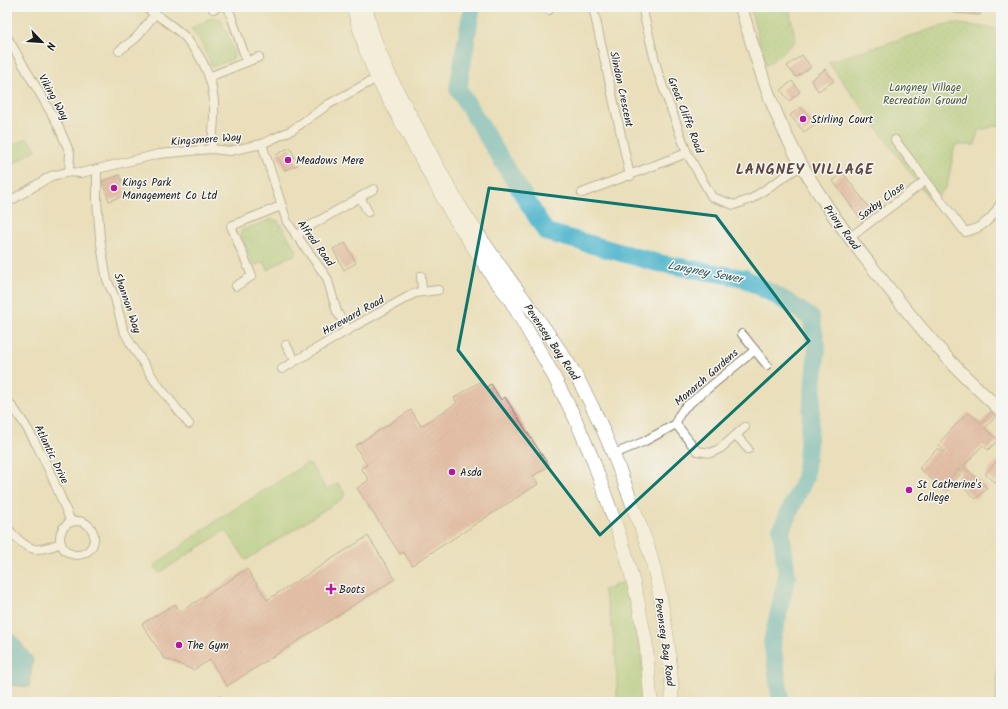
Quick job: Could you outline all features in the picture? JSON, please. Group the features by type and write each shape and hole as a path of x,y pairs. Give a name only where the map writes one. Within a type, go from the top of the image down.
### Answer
{"main road":[{"name":"Pevensey Bay Road","path":"353,7 365,48 378,78 451,213 524,322 574,416 593,460 626,554 637,596 646,643 651,702"},
{"name":"Pevensey Bay Road","path":"366,7 379,52 393,84 447,184 468,220 559,350 594,410 614,454 651,557 662,608 668,647 672,684 672,702"}],"street":[{"path":"145,7 185,37 199,57 209,77 214,99 214,122 211,149"},
{"path":"228,7 247,62"},
{"name":"Slindon Crescent","path":"593,7 630,176"},
{"name":"Great Cliffe Road","path":"642,7 658,73 687,153 712,197 734,205 751,199 802,165"},
{"name":"Priory Road","path":"741,7 760,70 786,134 802,165 826,205 849,238 927,334 952,362 1001,411"},
{"path":"119,51 136,38 155,14"},
{"name":"Viking Way","path":"7,37 57,123 70,153 69,172"},
{"path":"209,77 259,57"},
{"name":"Kingsmere Way","path":"7,203 51,176 69,172 81,173 97,170 159,154 211,149 230,151 262,144 292,130 329,104 378,78"},
{"path":"895,140 965,232 979,228 989,220 1001,202"},
{"name":"Alfred Road","path":"262,144 287,222 328,278 337,312 348,330"},
{"path":"582,193 630,176 687,153"},
{"name":"Shannon Way","path":"97,170 98,208 104,263 107,280 115,298 123,329 155,381 189,424"},
{"name":"Saxby Close","path":"849,238 925,181"},
{"path":"296,236 310,226 374,189"},
{"path":"360,197 368,212"},
{"path":"236,286 252,276 231,226 281,206"},
{"path":"421,276 422,292"},
{"name":"Hereward Road","path":"282,369 348,330 415,294 438,290"},
{"name":"Monarch Gardens","path":"742,334 768,365"},
{"path":"286,345 295,360"},
{"name":"Monarch Gardens","path":"614,454 643,442 676,424 678,417 684,408 755,350"},
{"name":"Atlantic Drive","path":"7,400 25,424 46,462 71,522"},
{"name":"Monarch Gardens","path":"676,424 697,451 711,453 721,448 745,427"},
{"path":"736,435 748,449"},
{"path":"71,522 81,522 89,527 94,536 92,547 83,554 73,555 63,548 61,543 61,533 71,522"},
{"path":"7,527 14,536 35,549 50,547 61,543"}],"highlighted area":[{"path":"489,188 716,216 809,341 600,535 458,350"}],"green space":[{"path":"750,7 789,7 796,41 766,66"},
{"path":"212,17 221,19 234,51 233,59 212,67 199,38 191,29"},
{"name":"Langney Village Recreation Ground","path":"951,23 1001,29 1001,127 999,125 978,131 975,145 955,145 947,187 932,202 828,62"},
{"path":"27,138 37,149 7,168 7,148"},
{"path":"272,219 278,221 297,252 295,255 288,257 268,270 264,262 256,265 252,263 240,234 242,230"},
{"path":"306,464 311,465 327,490 338,483 345,494 343,498 246,560 226,530 159,573 154,566 214,522"},
{"path":"623,583 631,597 636,624 644,676 644,702 617,702 613,631 603,590 613,588 612,586"},
{"path":"1001,603 1001,702 996,702"}],"water":[{"path":"7,625 33,659 29,687 7,685"}],"building":[{"path":"954,7 981,7 980,15 953,13"},
{"path":"802,55 811,67 796,77 787,66"},
{"name":"Stirling Court","path":"825,69 834,81 818,91 811,80"},
{"name":"Stirling Court","path":"792,81 800,92 789,101 781,90"},
{"name":"Stirling Court","path":"801,107 815,124 804,132 790,115"},
{"name":"Meadows Mere","path":"290,147 298,165 285,170 276,155"},
{"path":"843,173 871,210 860,218 833,181"},
{"name":"Kings Park Management Co Ltd","path":"120,175 126,195 109,201 102,181"},
{"path":"345,243 356,263 344,270 333,249"},
{"name":"Asda","path":"481,381 485,388 491,384 501,400 505,397 549,466 533,476 538,484 412,565 403,552 400,554 357,488 369,480 361,468 367,465 355,446 411,410 421,426 457,403 454,398"},
{"path":"1001,402 1001,411 985,428 998,440 988,450 983,445 964,466 987,488 976,499 955,480 962,472 958,469 941,488 919,468 938,448 943,452 945,451 938,444 968,412 981,423"},
{"path":"1001,457 1001,476 995,483 985,474"},
{"path":"368,536 395,579 227,686 210,660 193,670 164,658 142,624 175,604 180,612 247,569 267,600"},
{"path":"220,696 221,702 192,702 192,701"}],"waterway":[{"name":"Langney Sewer","path":"472,7 458,89 546,232 658,263 744,278 788,302 811,318 817,346 805,478 781,530 787,576 772,642 781,702"}],"place":[{"name":"Stirling Court","path":"803,119"},
{"name":"Meadows Mere","path":"288,160"},
{"name":"Kings Park Management Co Ltd","path":"114,188"},
{"name":"Asda","path":"452,472"},
{"name":"St Catherine's College","path":"909,490"},
{"name":"Boots","path":"331,589"},
{"name":"The Gym","path":"179,645"}],"district":[{"name":"LANGNEY VILLAGE","path":"805,169"}]}
